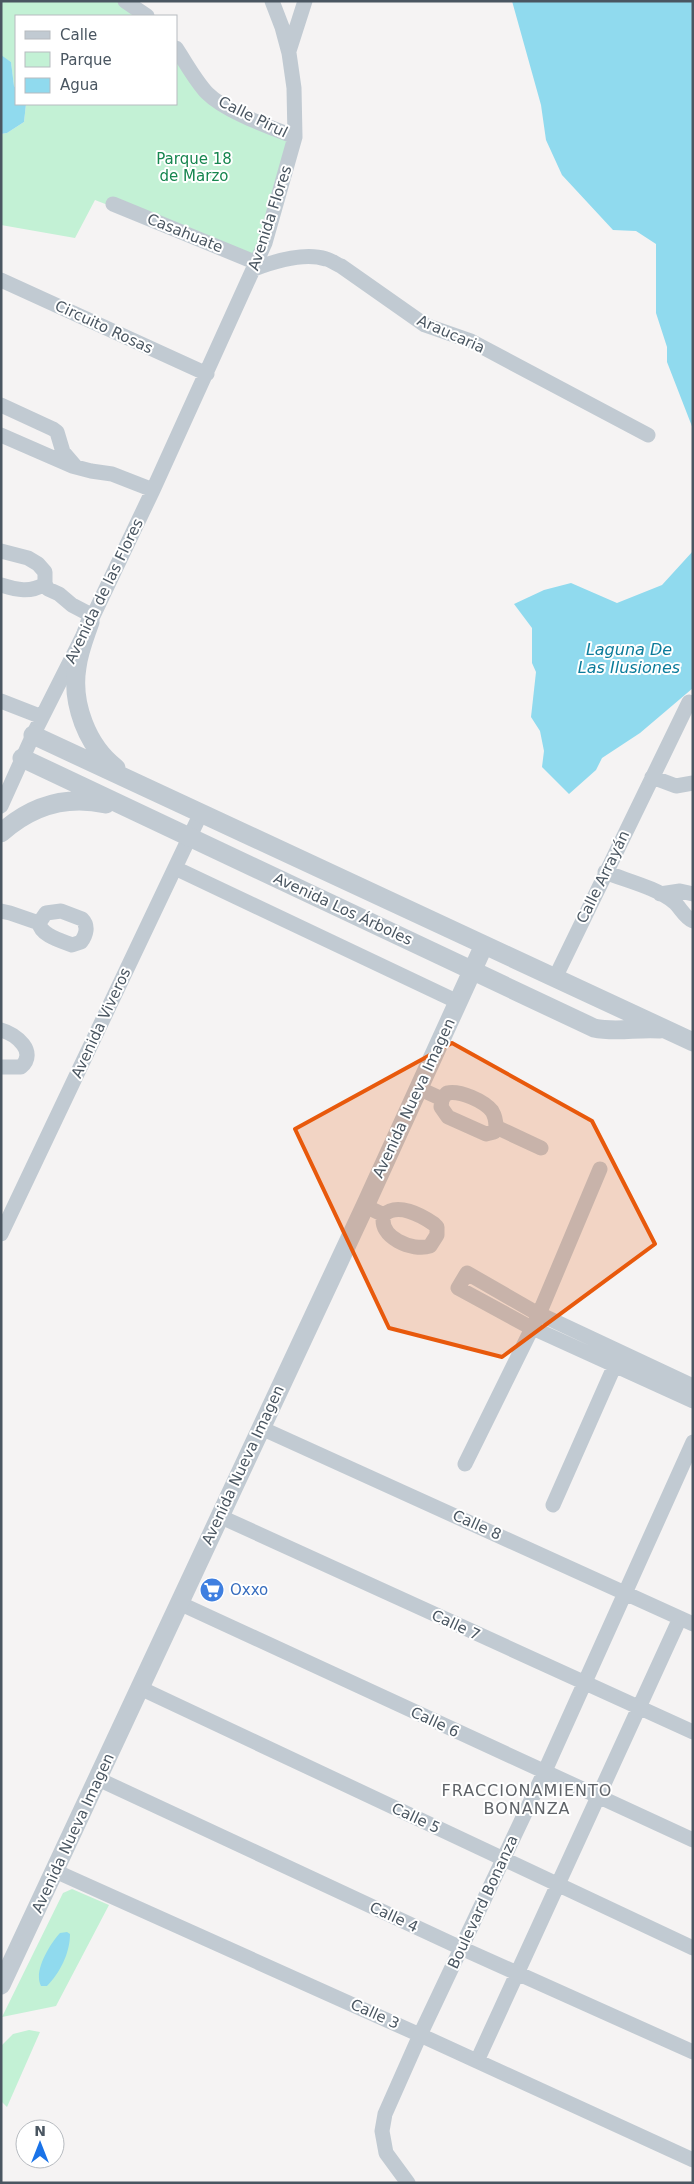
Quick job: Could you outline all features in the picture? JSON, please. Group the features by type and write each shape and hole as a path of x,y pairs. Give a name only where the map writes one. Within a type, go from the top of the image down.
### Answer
{"street":[{"path":"125,1 146,15"},
{"name":"Avenida Flores","path":"207,374 255,266 276,209 295,137 294,88 289,53 272,1"},
{"path":"289,53 306,1"},
{"name":"Calle Pirul","path":"178,51 197,81 211,97 244,115 295,137"},
{"name":"Casahuate","path":"113,204 255,266"},
{"name":"Araucaria","path":"255,266 283,260 311,257 325,258 341,266 425,325 471,341 648,435"},
{"name":"Circuito Rosas","path":"1,280 207,374"},
{"name":"Avenida de las Flores","path":"1,806 33,735 92,619 154,490 207,374"},
{"path":"1,405 57,432 63,452 76,467"},
{"path":"1,435 76,467 112,474 154,490"},
{"path":"1,552 28,558 38,564 45,572 45,584"},
{"path":"45,584 92,619 76,668 76,689 79,709 87,731 98,750 112,765 131,780"},
{"path":"1,585 28,591 37,589 45,584"},
{"path":"1,702 42,717"},
{"name":"Calle Arrayán","path":"555,978 689,702"},
{"name":"Avenida Los Árboles","path":"33,735 693,1042"},
{"name":"Avenida Los Árboles","path":"22,758 594,1028 607,1031 647,1028 670,1031"},
{"path":"652,777 676,786 693,782"},
{"path":"1,833 30,812 62,801 97,802 146,817"},
{"name":"Avenida Viveros","path":"1,1234 201,813"},
{"path":"266,872 276,848"},
{"path":"175,868 458,1002"},
{"path":"606,872 660,894 675,903 684,915 693,921"},
{"path":"660,894 680,891 693,894"},
{"path":"1,912 10,912 39,923"},
{"name":"Avenida Nueva Imagen","path":"1,1985 484,944"},
{"path":"1,1030 21,1041 27,1055 25,1063 21,1067 1,1067"},
{"path":"418,1088 442,1100"},
{"path":"457,1092 484,1104 494,1114 496,1127 494,1132 486,1134 448,1117 441,1107 442,1100 447,1093 457,1092"},
{"path":"496,1127 541,1148"},
{"path":"466,1464 539,1314 600,1169"},
{"path":"364,1206 384,1216"},
{"path":"693,1386 539,1314 467,1273 458,1288 532,1328 693,1401"},
{"path":"553,1506 609,1364 610,1347"},
{"name":"Calle 8","path":"260,1428 686,1621"},
{"name":"Boulevard Bonanza","path":"408,2183 386,2153 382,2131 385,2114 420,2035 544,1773 693,1442"},
{"name":"Calle 7","path":"219,1516 693,1732"},
{"name":"Calle 6","path":"179,1603 544,1773 693,1840"},
{"path":"477,2061 639,1708 686,1621"},
{"name":"Calle 5","path":"140,1688 693,1948"},
{"name":"Calle 4","path":"98,1779 461,1948 693,2052"},
{"name":"Calle 3","path":"55,1871 693,2160"}],"highlighted area":[{"path":"452,1043 592,1121 655,1244 502,1357 389,1328 295,1129"}],"green space":[{"path":"1,1 116,1 138,15 15,15 15,87 11,62 1,56"},
{"name":"Parque 18 de Marzo","path":"178,57 194,83 291,140 257,263 95,200 75,238 1,225 1,134 7,133 24,122 26,105 178,105"},
{"path":"72,1889 109,1905 56,2006 2,2017 63,1893"},
{"path":"29,2030 40,2032 7,2107 1,2101 1,2046 13,2034"}],"water":[{"path":"512,1 693,1 693,429 667,362 667,347 656,313 656,244 636,231 613,230 562,175 546,140 541,105"},
{"path":"1,55 11,62 15,87 15,105 26,105 24,122 7,133 1,134"},
{"name":"Laguna De Las Ilusiones","path":"693,551 693,688 640,733 602,758 596,770 569,794 542,767 544,751 540,731 531,717 536,672 532,663 532,628 514,604 544,590 571,583 617,603 662,585"},
{"path":"67,1932 70,1934 70,1941 63,1962 47,1986 41,1986 39,1973 44,1958 60,1933"}],"place":[{"name":"Oxxo","path":"212,1590"}],"district":[{"name":"FRACCIONAMIENTO BONANZA","path":"527,1799"}]}
